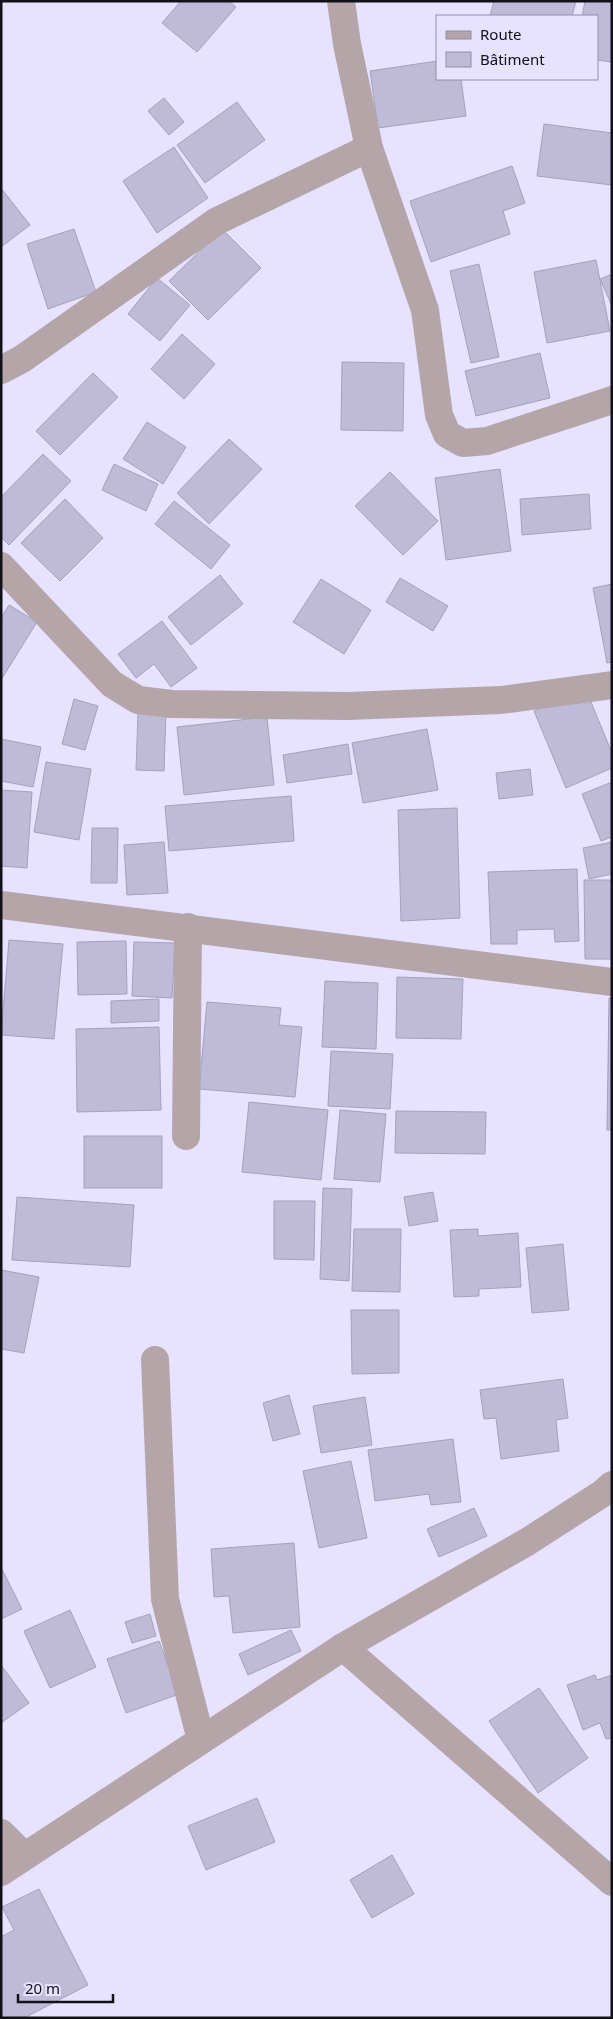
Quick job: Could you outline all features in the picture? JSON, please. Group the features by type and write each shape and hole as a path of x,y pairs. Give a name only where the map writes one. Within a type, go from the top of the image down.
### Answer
{"street":[{"path":"341,1 347,44 369,148 425,310 440,415 447,434 463,443 487,441 612,400"},
{"path":"1,370 22,359 217,221 369,148"},
{"path":"1,566 112,684 138,700 172,704 348,706 501,700 612,685"},
{"path":"1,905 188,927 612,982"},
{"path":"186,1136 188,927"},
{"path":"155,1360 165,1600 201,1740"},
{"path":"1,1872 343,1647 527,1542 603,1493 612,1485"},
{"path":"343,1647 612,1882"},
{"path":"1,1833 24,1856"}],"building":[{"path":"181,1 229,1 236,7 197,52 162,23"},
{"path":"494,1 576,1 572,15 490,15"},
{"path":"585,1 612,1 612,62 598,60 598,15 582,15"},
{"path":"436,61 436,80 461,80 466,116 378,128 370,71"},
{"path":"164,98 184,122 169,135 148,111"},
{"path":"237,102 265,140 205,183 177,145"},
{"path":"544,124 612,133 612,185 537,176"},
{"path":"174,147 208,198 157,233 123,181"},
{"path":"512,166 525,203 503,211 510,234 431,262 410,201"},
{"path":"1,188 30,225 1,247"},
{"path":"74,229 96,292 48,309 27,244"},
{"path":"222,229 261,268 208,320 169,281"},
{"path":"596,260 610,331 547,343 534,272"},
{"path":"479,264 499,357 471,363 450,271"},
{"path":"612,274 612,306 600,279"},
{"path":"157,278 190,305 160,341 128,314"},
{"path":"182,334 215,364 184,399 151,369"},
{"path":"540,353 550,398 476,416 465,371"},
{"path":"342,362 404,363 403,431 341,430"},
{"path":"93,373 118,397 60,455 36,431"},
{"path":"147,422 186,447 163,484 123,459"},
{"path":"229,439 262,469 209,524 177,493"},
{"path":"43,454 71,481 9,545 1,537 1,497"},
{"path":"114,464 158,484 146,511 102,490"},
{"path":"500,469 511,551 446,560 435,478"},
{"path":"390,472 438,521 403,555 355,506"},
{"path":"589,494 591,529 522,535 520,499"},
{"path":"65,499 103,538 60,581 21,543"},
{"path":"174,501 230,545 211,569 155,524"},
{"path":"220,575 243,604 191,645 168,617"},
{"path":"400,578 448,606 433,631 386,602"},
{"path":"321,579 371,610 344,654 293,622"},
{"path":"612,584 612,662 607,663 593,588"},
{"path":"9,605 37,622 1,680 1,618"},
{"path":"162,621 197,668 171,687 154,664 136,678 118,654"},
{"path":"586,690 612,753 612,768 566,788 534,711"},
{"path":"74,699 98,706 85,750 62,744"},
{"path":"138,712 166,713 164,771 136,770"},
{"path":"267,717 274,785 184,795 177,727"},
{"path":"427,729 438,790 363,803 352,743"},
{"path":"1,739 41,747 33,787 1,781"},
{"path":"348,744 352,774 287,783 283,755"},
{"path":"46,762 91,769 79,840 34,832"},
{"path":"530,769 533,795 499,799 496,773"},
{"path":"612,782 612,837 601,841 582,794"},
{"path":"1,790 32,792 27,868 1,866"},
{"path":"291,796 294,841 169,851 165,806"},
{"path":"457,808 460,918 401,921 398,810"},
{"path":"92,828 118,828 117,883 91,883"},
{"path":"164,842 168,893 127,895 124,845"},
{"path":"612,842 612,874 589,879 583,848"},
{"path":"577,869 579,941 555,942 554,929 517,930 517,944 491,944 488,872"},
{"path":"584,880 612,880 612,959 585,959"},
{"path":"9,940 63,944 54,1039 1,1035"},
{"path":"126,941 127,994 78,995 77,942"},
{"path":"134,942 175,943 172,998 132,996"},
{"path":"397,977 463,979 461,1039 396,1038"},
{"path":"325,981 378,983 376,1049 322,1047"},
{"path":"609,998 612,998 612,1130 607,1130"},
{"path":"159,999 159,1021 111,1023 111,1001"},
{"path":"207,1002 281,1008 279,1025 302,1027 295,1097 199,1089"},
{"path":"159,1027 161,1110 77,1112 76,1029"},
{"path":"331,1051 393,1054 390,1109 328,1106"},
{"path":"249,1102 328,1110 321,1180 242,1172"},
{"path":"340,1110 386,1114 380,1182 334,1179"},
{"path":"396,1111 486,1112 485,1154 395,1153"},
{"path":"84,1136 162,1136 162,1188 84,1188"},
{"path":"323,1188 352,1189 349,1281 320,1279"},
{"path":"433,1192 438,1221 409,1226 404,1197"},
{"path":"17,1197 134,1205 130,1267 12,1260"},
{"path":"274,1201 315,1201 314,1260 274,1259"},
{"path":"354,1229 401,1229 400,1292 352,1291"},
{"path":"478,1229 478,1236 518,1233 521,1287 479,1289 479,1296 454,1297 450,1230"},
{"path":"563,1244 569,1310 532,1313 526,1248"},
{"path":"1,1270 39,1277 24,1353 1,1349"},
{"path":"351,1310 399,1310 399,1373 352,1374"},
{"path":"563,1379 568,1418 556,1420 559,1451 501,1459 496,1418 484,1419 480,1390"},
{"path":"289,1395 300,1434 273,1441 263,1403"},
{"path":"365,1397 372,1445 321,1453 313,1406"},
{"path":"453,1439 461,1502 431,1505 429,1494 375,1501 368,1450"},
{"path":"351,1461 367,1538 319,1548 303,1471"},
{"path":"474,1508 487,1536 439,1557 427,1529"},
{"path":"294,1543 300,1627 233,1633 229,1596 214,1597 211,1549"},
{"path":"1,1567 22,1609 1,1619"},
{"path":"70,1610 96,1667 50,1688 24,1631"},
{"path":"150,1614 156,1636 132,1643 125,1622"},
{"path":"291,1630 301,1651 248,1675 239,1654"},
{"path":"159,1641 179,1694 126,1713 107,1659"},
{"path":"1,1665 29,1703 1,1723"},
{"path":"595,1675 597,1680 612,1675 612,1738 606,1739 600,1723 583,1730 567,1685"},
{"path":"539,1688 588,1758 538,1793 489,1721"},
{"path":"257,1798 275,1842 206,1870 188,1826"},
{"path":"392,1855 414,1894 372,1918 350,1880"},
{"path":"39,1889 88,1985 24,2018 1,2018 1,1937 14,1930 2,1907"}]}
